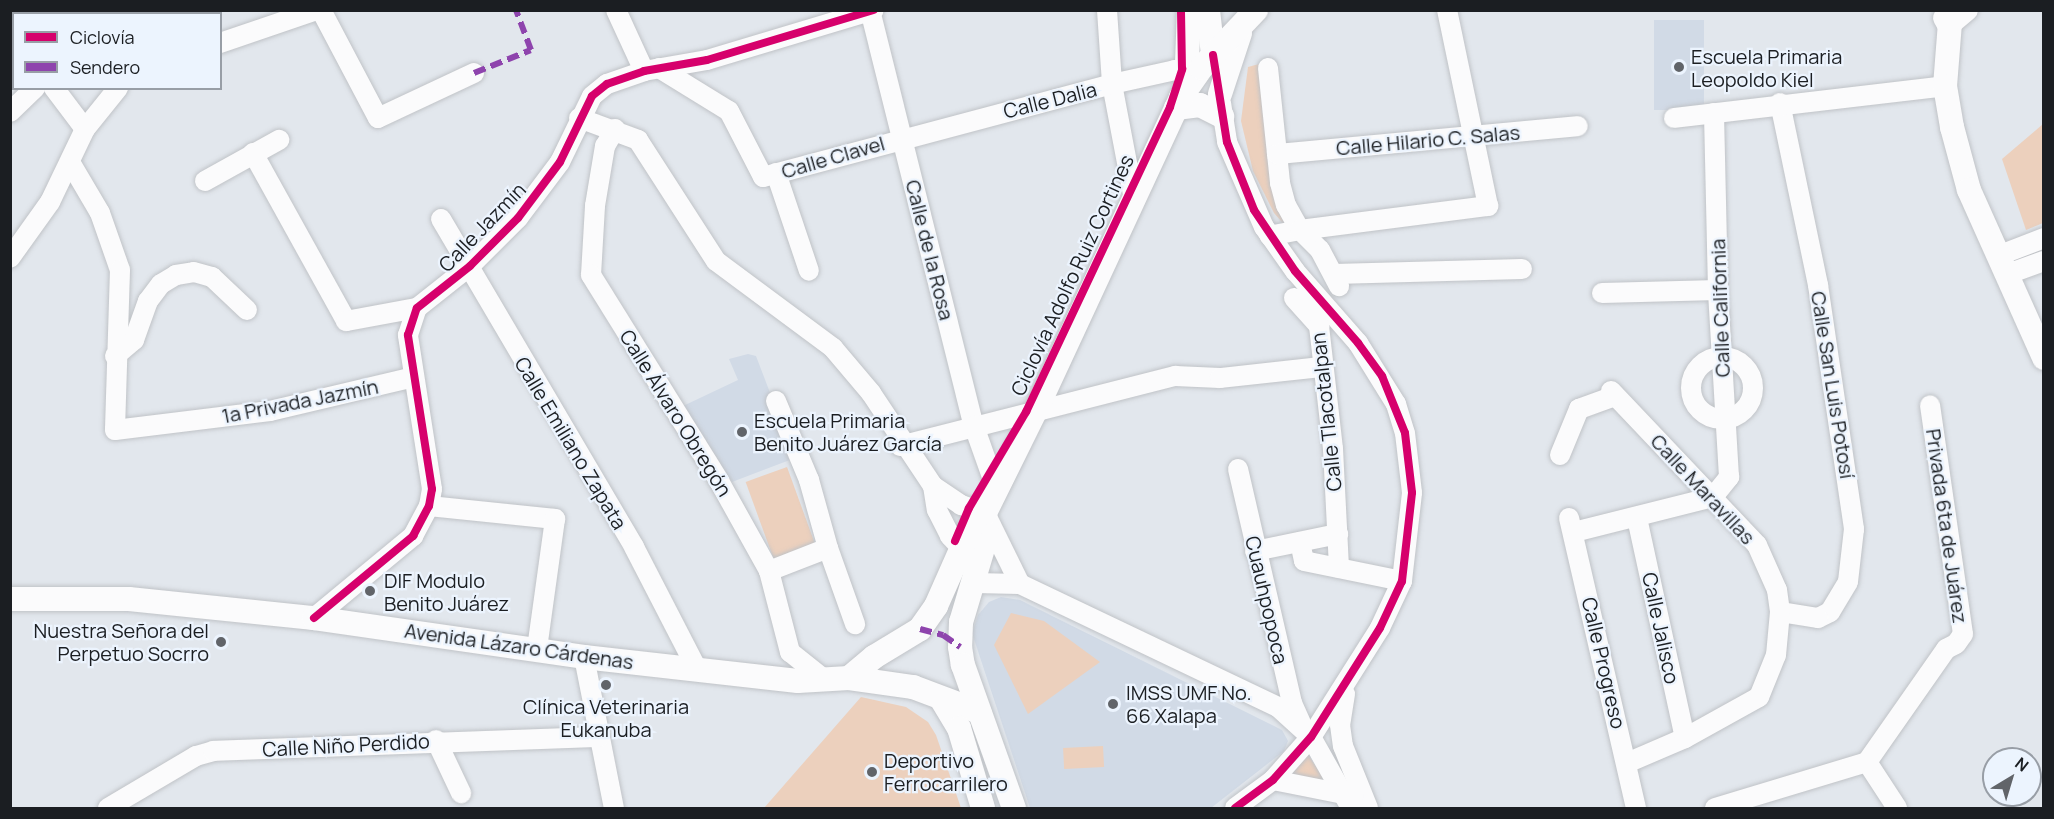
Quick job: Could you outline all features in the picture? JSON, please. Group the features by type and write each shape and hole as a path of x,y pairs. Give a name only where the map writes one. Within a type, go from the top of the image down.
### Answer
{"main road":[{"path":"1189,10 1193,78 1200,105 1221,105 1251,17"},
{"path":"837,679 920,629 947,583 971,527 985,513 1036,410 1133,194 1193,78 1208,11 1225,20 1251,17"},
{"path":"1946,16 1945,86 1970,190 2043,358"},
{"path":"1193,78 1251,17"},
{"path":"985,513 987,535 961,622 960,647 1014,808"},
{"path":"947,583 974,583"},
{"name":"Avenida Lázaro Cárdenas","path":"10,599 129,599 314,618 584,657 798,681 837,679 914,687 942,700 980,712"},
{"path":"905,637 898,652 899,670 914,687"},
{"path":"942,700 959,728 983,808"}],"street":[{"path":"222,42 319,10 378,118 474,73"},
{"path":"616,10 651,69 729,111 770,175 809,271"},
{"path":"1107,10 1112,84 1133,194"},
{"path":"1270,236 1300,230 1483,209 1490,201 1473,136 1447,10"},
{"path":"1946,16 1968,10"},
{"name":"Calle Jazmín","path":"417,308 470,266 541,191 560,162 579,118 592,96 607,84 651,69 707,60 871,11"},
{"name":"Calle de la Rosa","path":"871,11 974,426 996,488"},
{"path":"1268,68 1277,154 1286,205 1300,230 1320,250 1336,280 1522,269"},
{"path":"1193,78 1221,105 1245,191 1270,236 1295,271 1358,343 1396,405 1405,433 1412,493 1402,581 1348,682 1273,780 1235,808"},
{"name":"Calle Dalia","path":"902,137 1112,84 1193,78"},
{"path":"1674,118 1780,103 1945,86"},
{"path":"10,112 33,90"},
{"path":"56,90 85,129"},
{"path":"10,258 50,202 85,129 116,90"},
{"name":"Calle San Luis Potosí","path":"1780,103 1818,285 1854,529 1848,582 1830,612 1818,618 1780,612"},
{"name":"Calle California","path":"1713,497 1729,477 1718,290 1714,114"},
{"path":"579,118 615,129 638,140 647,150 716,261 833,348 933,486 961,505 985,513 1020,584"},
{"name":"Calle Hilario C. Salas","path":"1277,154 1578,126"},
{"name":"Calle Álvaro Obregón","path":"615,129 605,146 595,206 591,275 719,481 769,572 790,652 837,679"},
{"name":"Calle Clavel","path":"770,175 902,137"},
{"path":"205,181 279,140"},
{"path":"253,153 346,321 417,308 408,335 432,489 429,506 413,536 314,618"},
{"path":"70,162 100,213 115,250 122,289 115,356"},
{"name":"Calle Emiliano Zapata","path":"441,219 634,547 697,669"},
{"path":"2004,265 2043,238"},
{"path":"2004,265 2043,261"},
{"path":"115,356 134,340 148,301 161,284 176,275 194,272 212,277 247,310"},
{"path":"1602,293 1718,290"},
{"name":"Calle Tlacotalpan","path":"1294,298 1319,326 1338,534 1339,568"},
{"name":"1a Privada Jazmín","path":"115,356 115,430 270,411 414,377"},
{"path":"1723,357 1742,365 1752,382 1752,393 1743,411 1724,419 1700,409 1692,393 1699,368 1723,357"},
{"path":"904,445 1175,376 1220,378 1322,367"},
{"name":"Calle Maravillas","path":"1560,455 1579,409 1613,394 1757,545 1777,590 1780,612 1776,655 1759,697 1685,738 1627,763"},
{"path":"776,401 799,452 828,548 855,624"},
{"name":"Privada 6ta de Juárez","path":"1867,762 1946,649 1956,644 1963,634 1930,405"},
{"name":"Cuauhpopoca","path":"1238,470 1292,703 1308,733 1356,802"},
{"path":"933,486 937,510 950,536 962,549"},
{"path":"1637,518 1713,497"},
{"path":"429,506 555,519 537,649"},
{"name":"Calle Progreso","path":"1636,808 1571,525 1637,518"},
{"name":"Calle Jalisco","path":"1637,518 1685,738"},
{"path":"1255,550 1338,534"},
{"path":"1300,542 1304,561 1402,581"},
{"path":"769,572 828,548"},
{"path":"974,583 1020,584 1278,707 1308,733"},
{"path":"584,657 614,808"},
{"path":"1273,780 1356,802 1341,735 1341,714 1348,682"},
{"name":"Calle Niño Perdido","path":"108,808 196,756 213,751 436,740 600,737"},
{"path":"436,740 461,793"},
{"path":"1715,808 1867,762 1897,808"}],"shaded area":[{"name":"Escuela Primaria Leopoldo Kiel","path":"1654,20 1704,20 1704,110 1654,110"},
{"path":"1259,64 1288,229 1274,213 1253,171 1241,121 1248,67"},
{"path":"2043,124 2043,223 2026,230 2002,159"},
{"name":"Escuela Primaria Benito Juárez García","path":"748,354 756,356 795,458 732,482 683,406 738,380 729,359"},
{"path":"787,467 816,548 775,563 746,482"},
{"name":"IMSS UMF No. 66 Xalapa","path":"1001,597 1020,600 1282,730 1288,741 1284,751 1211,808 1030,808 972,633 978,615 989,602"},
{"path":"1011,613 1044,621 1100,662 1028,714 994,645"},
{"name":"Deportivo Ferrocarrilero","path":"861,697 906,707 928,722 936,735 961,808 764,808"},
{"path":"1103,746 1104,767 1064,769 1063,748"},
{"path":"1308,755 1327,783 1292,774"}],"marked path":[{"path":"474,73 531,50 516,10"},
{"path":"920,629 943,635 960,647"}],"cycle path":[{"path":"314,618 413,536 429,506 432,489 408,335 417,308 470,266 518,218 560,162 592,96 607,84 644,71 707,60 874,10"},
{"name":"Ciclovía Adolfo Ruiz Cortines","path":"955,541 969,508 1026,412 1170,107 1182,69 1181,10"},
{"path":"1213,55 1227,142 1254,210 1295,271 1358,343 1382,376 1405,433 1412,493 1402,581 1380,628 1311,737 1273,780 1235,808"}],"place":[{"name":"Escuela Primaria Leopoldo Kiel","path":"1679,67"},
{"name":"Escuela Primaria Benito Juárez García","path":"742,432"},
{"name":"DIF Modulo Benito Juárez","path":"370,591"},
{"name":"Nuestra Señora del Perpetuo Socrro","path":"221,642"},
{"name":"Clínica Veterinaria Eukanuba","path":"606,685"},
{"name":"IMSS UMF No. 66 Xalapa","path":"1113,704"},
{"name":"Deportivo Ferrocarrilero","path":"872,772"}]}
